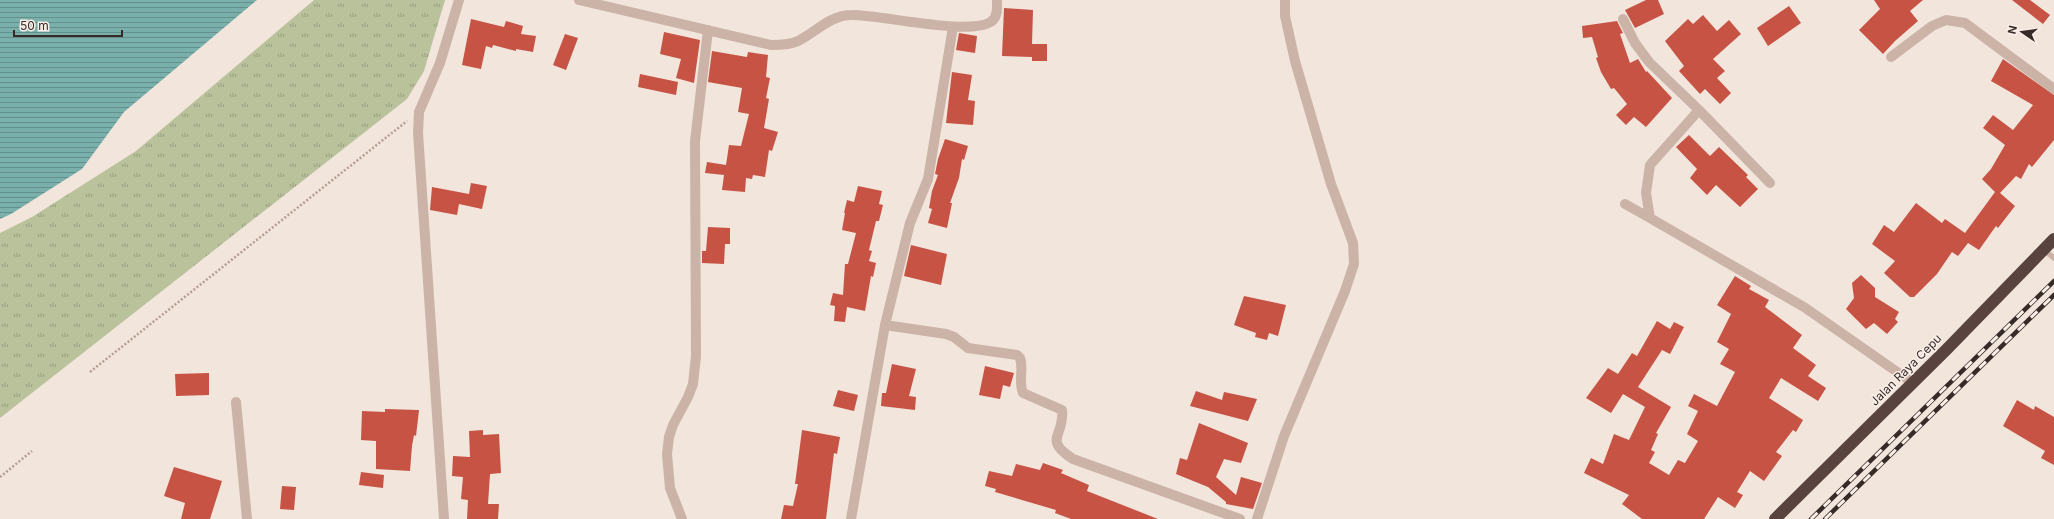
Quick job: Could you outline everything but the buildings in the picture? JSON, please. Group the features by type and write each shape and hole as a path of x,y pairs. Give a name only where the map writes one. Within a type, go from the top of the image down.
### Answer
{"highway":[{"name":"Jalan Raya Cepu","path":"1775,519 1913,383 2054,239"}],"street":[{"path":"444,519 426,240 418,150 419,112 440,63 459,0"},
{"path":"580,0 777,45 797,42 833,19 851,15 953,27 986,24 992,21 996,15 997,0"},
{"path":"1257,519 1284,436 1345,291 1354,264 1353,243 1332,184 1295,61 1285,16 1285,0"},
{"path":"1623,19 1635,43 1649,62 1770,182"},
{"path":"1891,57 1932,26 1946,20 1965,23 2054,89"},
{"path":"851,519 885,325 910,223 928,179 953,27"},
{"path":"682,519 670,488 667,454 673,425 688,397 693,384 696,356 695,142 708,30"},
{"path":"1650,218 1646,194 1650,165 1699,110"},
{"path":"1625,204 1804,307 1913,383"},
{"path":"885,325 946,334 954,337 968,348 1017,355 1022,361 1021,389 1024,393 1062,410 1063,415 1056,441 1060,450 1073,459 1240,519"},
{"path":"236,402 247,519"}],"lane":[{"path":"2044,249 2054,258"}],"path":[{"path":"90,372 419,112"},
{"path":"0,477 32,451"}],"green space":[{"path":"314,0 445,0 424,71 407,99 0,418 0,233 32,217 136,151"}],"water":[{"path":"0,0 257,0 124,112 82,169 11,214 0,219"}],"railway":[{"path":"1811,519 2054,281"},
{"path":"1825,519 2054,295"}]}
